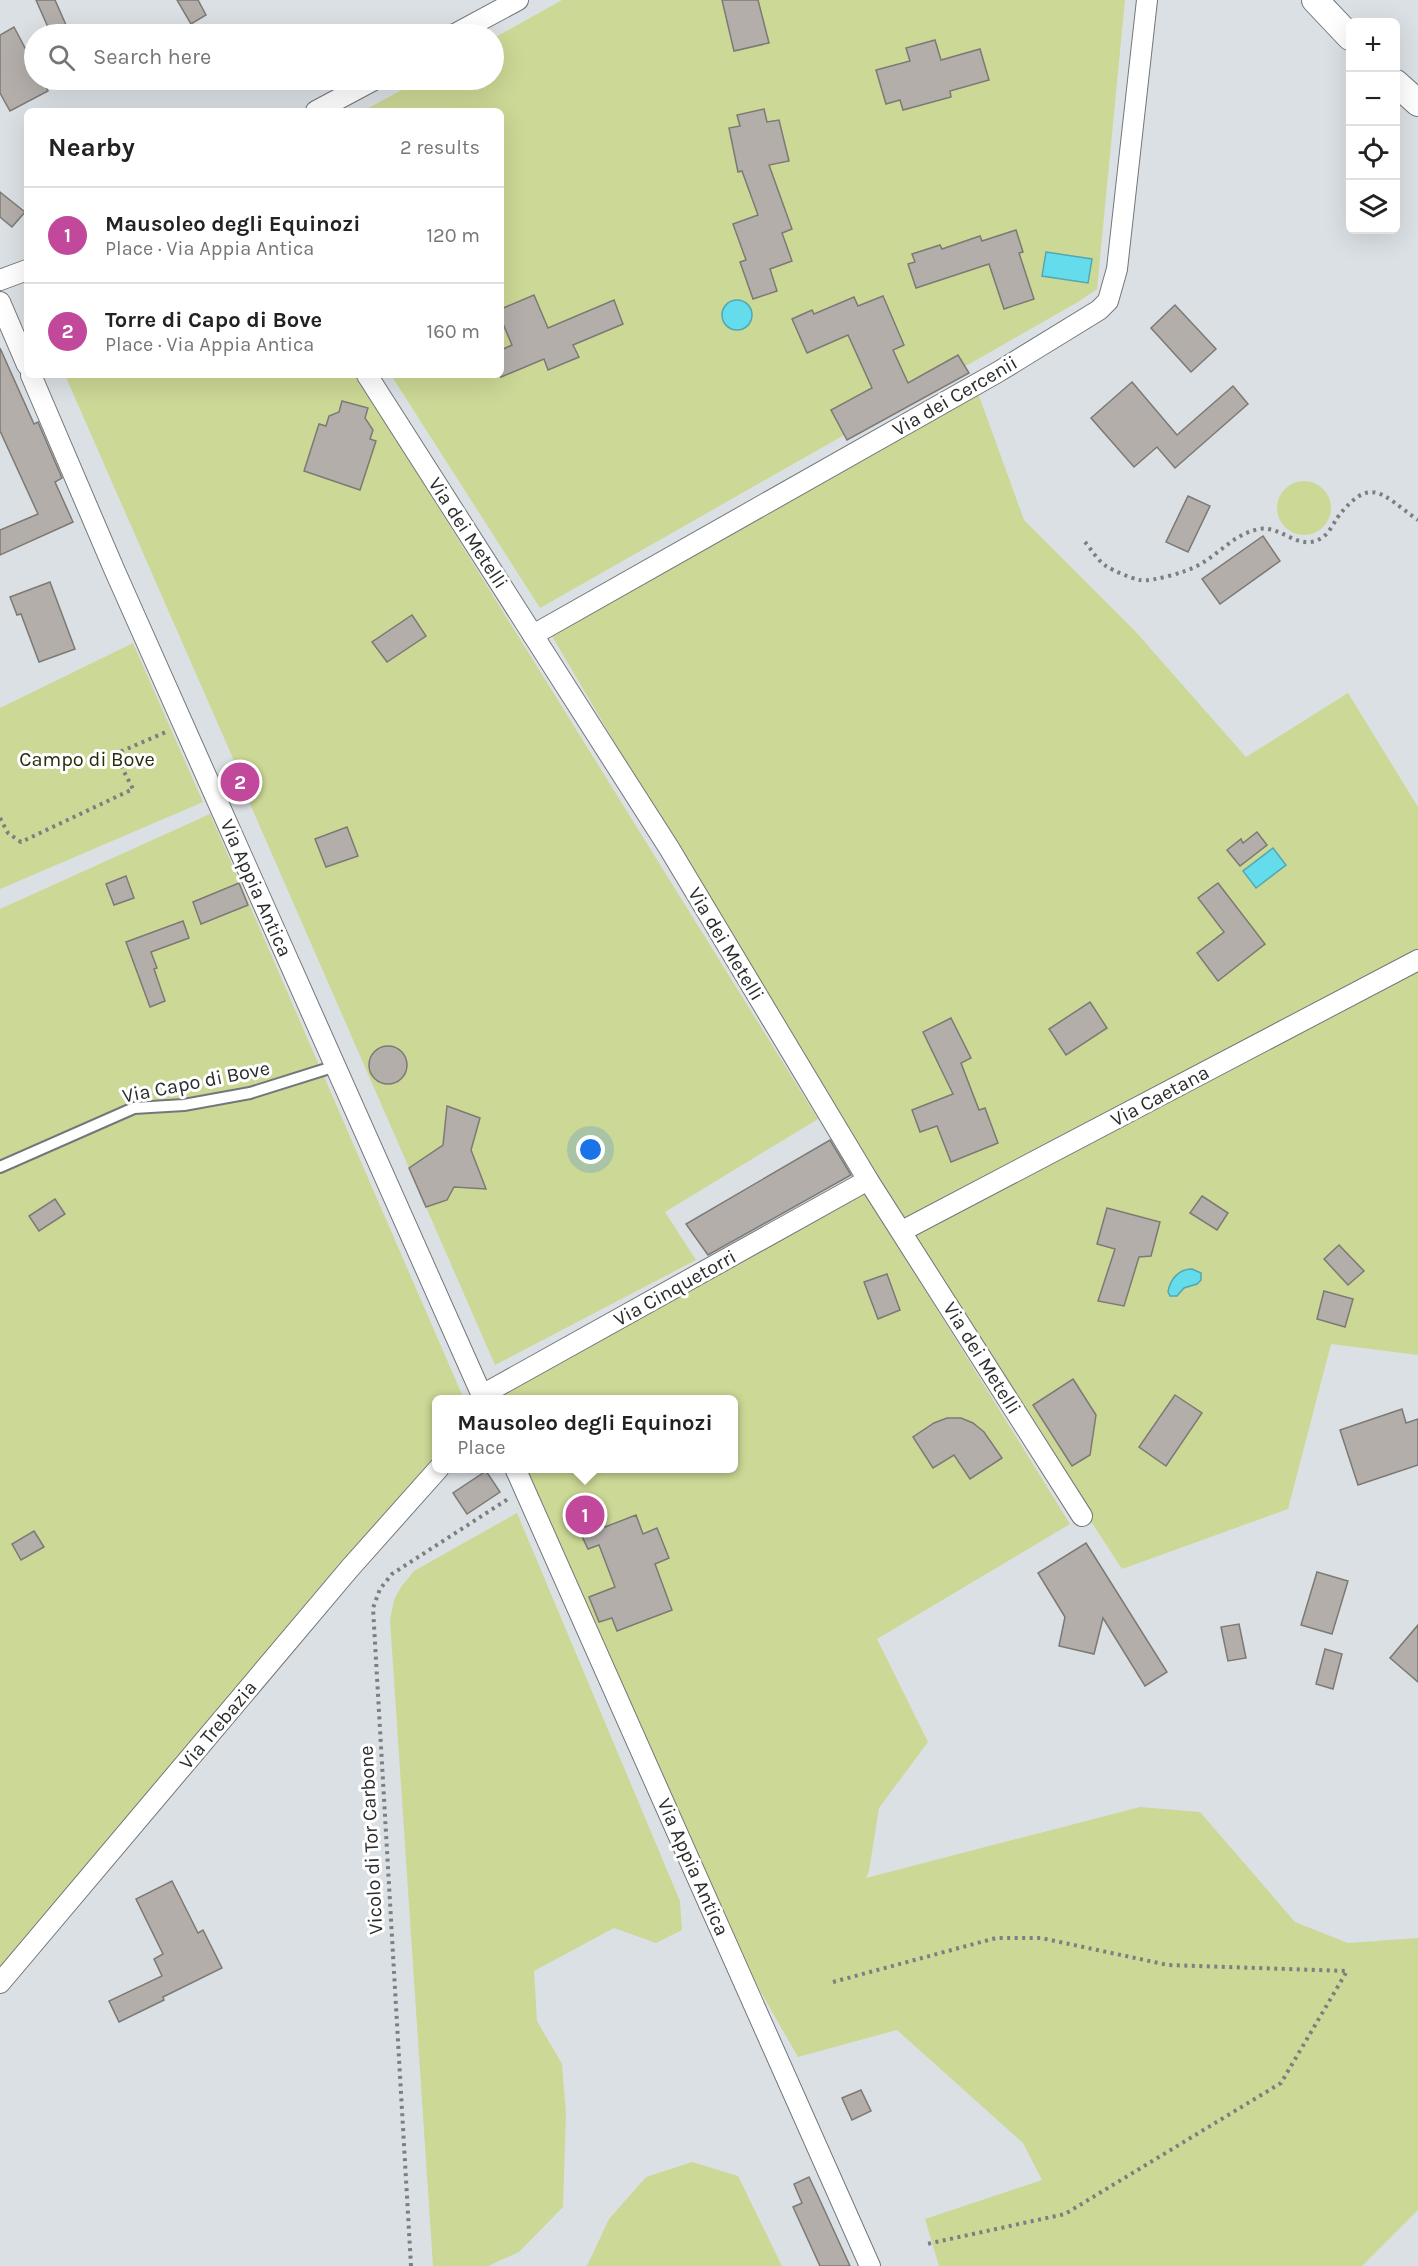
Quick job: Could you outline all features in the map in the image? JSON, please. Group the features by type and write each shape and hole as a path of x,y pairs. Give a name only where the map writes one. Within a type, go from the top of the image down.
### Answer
{"street":[{"path":"474,24 518,0"},
{"name":"Via dei Cercenii","path":"533,635 998,372 1099,310 1108,301 1112,292 1120,247 1147,0"},
{"path":"1316,0 1346,33"},
{"path":"1400,87 1418,103"},
{"path":"322,108 355,90"},
{"path":"0,280 24,271"},
{"path":"0,302 24,357"},
{"name":"Via Appia Antica","path":"32,378 78,486 482,1395"},
{"name":"Via dei Metelli","path":"369,378 669,848 868,1180 1082,1516"},
{"name":"Via Caetana","path":"902,1231 1418,960"},
{"name":"Via Cinquetorri","path":"487,1395 868,1180"},
{"name":"Via Trebazia","path":"0,1983 343,1577 435,1473"},
{"name":"Via Appia Antica","path":"517,1473 870,2266"}],"lane":[{"name":"Via Capo di Bove","path":"0,1167 134,1108 184,1105 250,1093 336,1066"}],"path":[{"path":"1085,542 1104,565 1140,580 1161,578 1196,567 1242,534 1263,529 1277,531 1288,538 1305,543 1322,539 1351,501 1370,491 1380,493 1418,520"},
{"path":"0,818 2,827 21,842 133,789 115,754 184,725"},
{"name":"Vicolo di Tor Carbone","path":"411,2266 373,1608 380,1589 392,1574 524,1489"},
{"path":"833,1982 996,1938 1041,1938 1168,1965 1347,1971 1281,2083 1065,2214 927,2244"}],"green space":[{"path":"562,0 1125,0 1097,289 1078,302 540,608 393,378 504,378 504,108 369,108 402,90 504,90 504,32"},
{"path":"66,378 358,378 818,1119 665,1212 696,1260 495,1365 244,790 251,786 244,771 239,772"},
{"path":"978,393 1024,520 1135,631 1246,757 1348,693 1418,807 1418,1355 1331,1344 1288,1509 1122,1569 902,1231 552,636"},
{"path":"1304,481 1314,483 1323,489 1329,498 1331,508 1329,518 1323,527 1314,533 1304,535 1294,533 1285,527 1279,518 1277,508 1279,498 1285,489 1294,483"},
{"name":"Campo di Bove","path":"133,643 203,802 0,889 0,708"},
{"path":"210,814 462,1395 432,1395 432,1460 0,1967 0,909"},
{"path":"865,1193 1070,1524 877,1639 928,1742 879,1808 866,1878 1140,1807 1200,1812 1295,1922 1348,1943 1418,1938 1418,2210 1362,2266 939,2266 925,2219 1042,2180 1023,2143 897,2030 798,2057 754,1980 585,1609 527,1473 738,1473 738,1395 500,1395"},
{"path":"517,1513 680,1901 682,1930 656,1943 614,1928 534,1971 537,2021 562,2064 566,2113 563,2207 519,2252 488,2266 433,2266 390,1620 394,1600 414,1571"},
{"path":"692,2162 738,2176 782,2266 587,2266 609,2219 646,2177"}],"water":[{"path":"1046,252 1092,259 1088,283 1042,276"},
{"path":"737,300 748,304 752,315 748,326 737,330 726,326 722,315 726,304"},
{"path":"1273,848 1286,865 1256,888 1243,871"},
{"path":"1192,1269 1201,1273 1201,1280 1197,1284 1184,1288 1177,1296 1170,1296 1168,1292 1173,1279 1179,1273"}],"building":[{"path":"36,0 55,0 66,24 47,24"},
{"path":"177,0 198,0 206,15 191,24"},
{"path":"722,0 758,0 769,43 734,51"},
{"path":"14,27 24,46 24,90 48,91 10,111 0,93 0,35"},
{"path":"935,40 941,60 980,49 989,80 950,91 951,97 903,110 900,100 886,104 876,70 910,61 906,48"},
{"path":"764,109 767,122 779,120 789,161 769,165 792,229 782,233 792,261 770,269 777,291 753,299 740,262 746,260 733,224 758,215 742,171 738,172 729,128 740,126 737,115"},
{"path":"0,192 24,213 12,227 0,217"},
{"path":"1016,230 1023,252 1019,253 1034,299 1004,309 989,264 916,288 908,264 915,262 912,254 940,245 942,249 980,236 982,241"},
{"path":"534,295 548,328 614,300 623,324 573,345 579,357 548,370 544,359 504,376 504,349 512,345 504,326 504,308"},
{"path":"883,296 904,345 893,350 908,383 958,355 969,373 847,440 831,410 872,388 848,335 807,353 792,319 812,310 814,314 854,297 858,306"},
{"path":"1175,305 1216,349 1191,372 1151,328"},
{"path":"0,348 34,424 38,422 62,478 55,482 73,522 0,555 0,530 38,514 0,431"},
{"path":"1132,382 1177,435 1233,386 1248,404 1175,468 1157,447 1134,467 1091,418"},
{"path":"342,401 368,408 365,418 373,430 370,439 376,441 360,490 304,471 319,424 326,426 329,416 339,412"},
{"path":"1188,496 1210,506 1188,552 1166,542"},
{"path":"1263,536 1280,561 1220,604 1202,579"},
{"path":"50,582 75,649 39,662 21,614 17,615 10,597"},
{"path":"412,615 426,636 387,662 372,642"},
{"path":"347,827 358,856 326,867 315,839"},
{"path":"1257,832 1267,845 1240,866 1227,850 1241,839 1243,843"},
{"path":"126,876 134,898 114,905 106,884"},
{"path":"239,883 248,905 201,924 193,902"},
{"path":"1218,883 1265,944 1218,981 1197,953 1224,932 1198,898"},
{"path":"183,921 189,938 151,952 165,1001 150,1007 126,942"},
{"path":"1090,1002 1107,1028 1066,1055 1049,1029"},
{"path":"951,1018 971,1058 961,1063 979,1110 985,1108 998,1143 951,1162 937,1126 920,1132 912,1110 953,1094 923,1032"},
{"path":"388,1046 401,1052 407,1065 401,1078 388,1084 375,1078 369,1065 375,1052"},
{"path":"447,1106 480,1118 471,1150 486,1189 454,1187 447,1200 426,1207 409,1168 443,1145"},
{"path":"830,1140 851,1175 708,1255 686,1224"},
{"path":"1202,1196 1228,1213 1217,1230 1190,1213"},
{"path":"55,1199 65,1214 39,1231 29,1216"},
{"path":"1107,1208 1160,1222 1151,1256 1139,1257 1124,1306 1098,1301 1115,1249 1097,1244"},
{"path":"1339,1245 1364,1271 1348,1285 1324,1259"},
{"path":"887,1274 900,1310 878,1319 864,1282"},
{"path":"1324,1291 1353,1299 1345,1327 1317,1319"},
{"path":"1073,1379 1096,1415 1090,1455 1072,1466 1033,1405"},
{"path":"1175,1395 1202,1413 1166,1466 1139,1447"},
{"path":"1402,1409 1406,1423 1418,1419 1418,1465 1358,1485 1340,1430"},
{"path":"947,1418 961,1418 973,1423 984,1432 1002,1458 970,1479 954,1455 933,1468 913,1437 934,1423"},
{"path":"483,1473 487,1473 500,1492 467,1514 453,1493"},
{"path":"591,1499 605,1527 636,1515 643,1534 657,1528 669,1558 655,1564 672,1610 617,1631 612,1618 599,1622 589,1597 615,1587 599,1545 588,1549 569,1509"},
{"path":"34,1531 44,1547 21,1560 12,1544"},
{"path":"1086,1543 1167,1672 1145,1686 1103,1618 1094,1654 1059,1646 1065,1617 1038,1573"},
{"path":"1317,1572 1348,1581 1332,1634 1301,1625"},
{"path":"1239,1624 1246,1658 1228,1661 1221,1627"},
{"path":"1418,1625 1418,1682 1390,1658"},
{"path":"1325,1649 1342,1654 1333,1689 1316,1684"},
{"path":"172,1881 198,1933 203,1930 222,1968 119,2022 109,2001 162,1976 154,1959 163,1954 136,1899"},
{"path":"861,2090 871,2111 852,2120 842,2098"},
{"path":"809,2177 850,2266 820,2266 793,2207 802,2203 794,2184"}],"place":[{"name":"Torre di Capo di Bove","path":"240,782"},
{"name":"Mausoleo degli Equinozi","path":"585,1515"}]}
